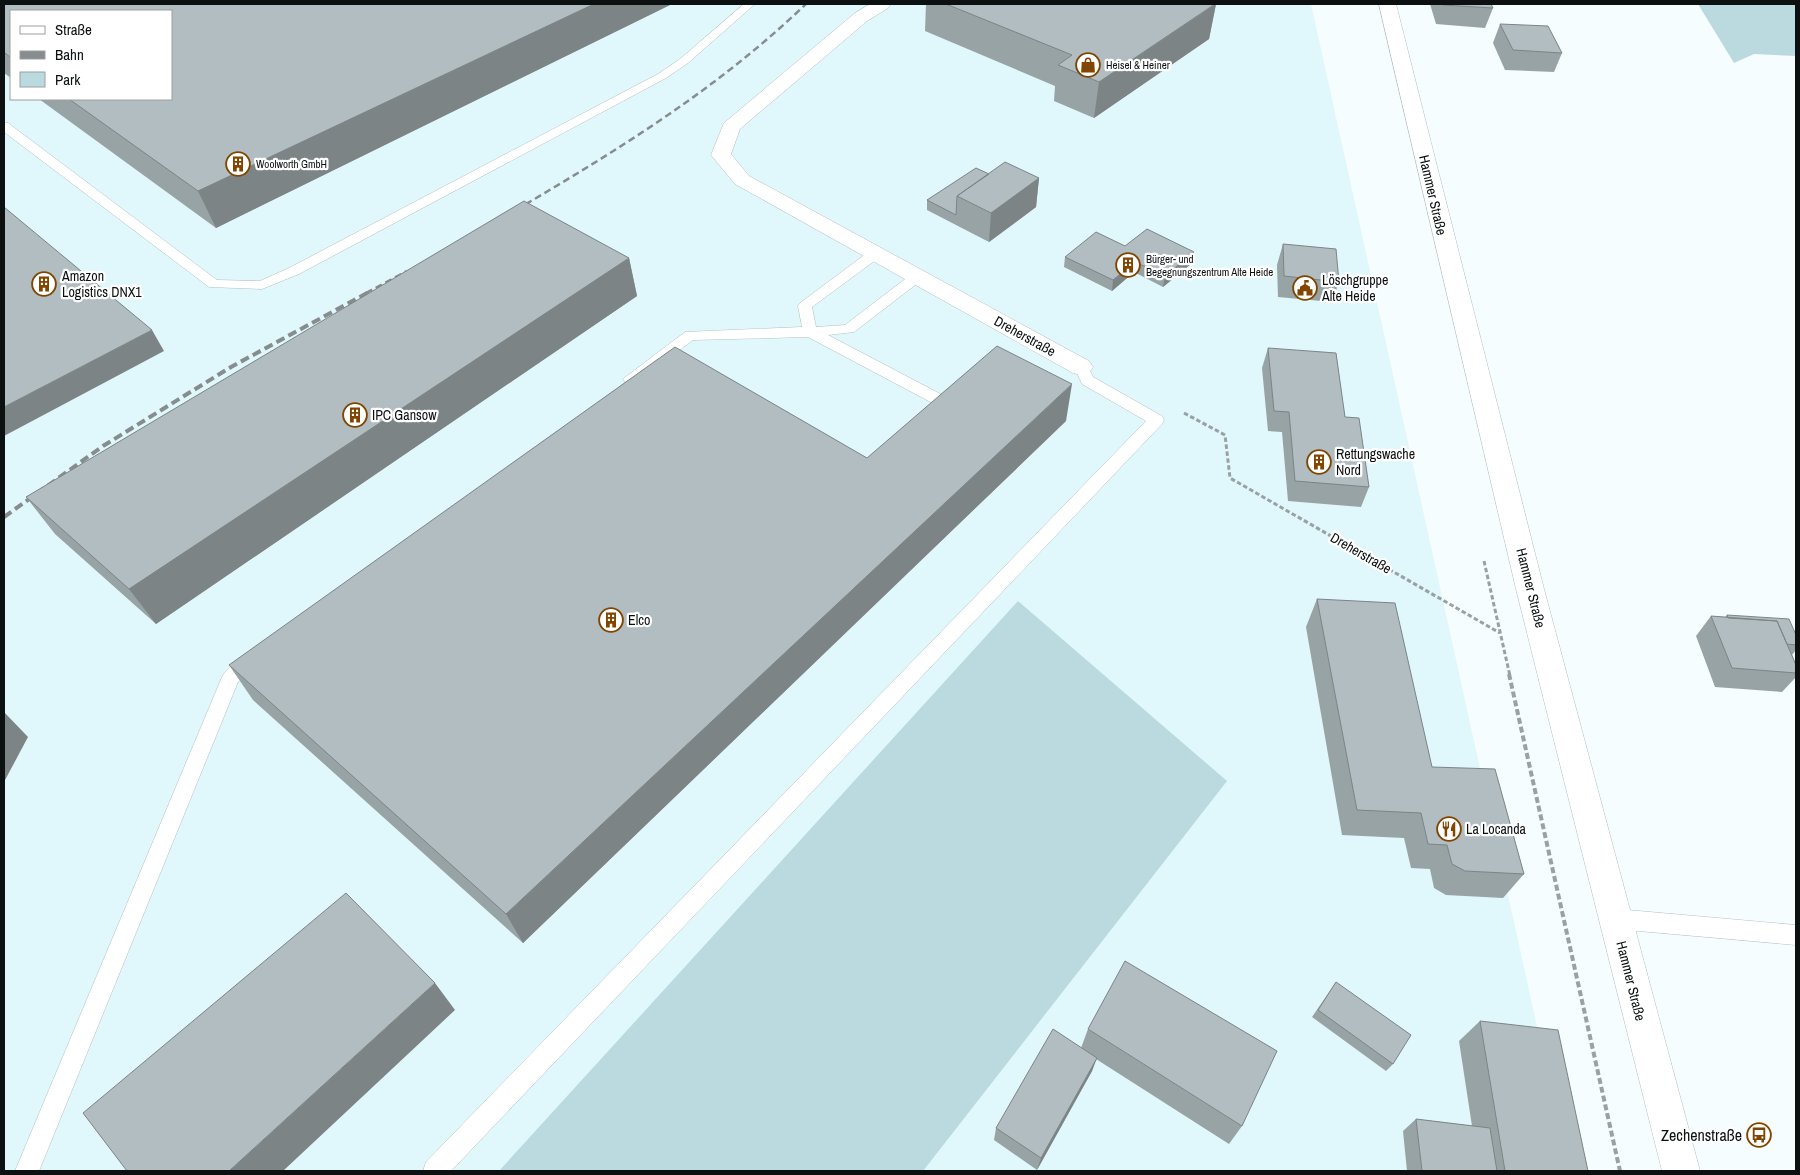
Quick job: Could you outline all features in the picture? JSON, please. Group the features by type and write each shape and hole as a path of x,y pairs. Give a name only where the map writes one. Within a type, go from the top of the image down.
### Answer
{"main road":[{"name":"Dreherstraße","path":"882,4 861,17 731,127 721,155 742,180 1081,366"},
{"name":"Hammer Straße","path":"1387,4 1454,282 1681,1171"}],"lane":[{"path":"4,126 214,284 262,285 294,271 662,76 684,61 750,4"},
{"path":"810,332 805,306 876,254"},
{"path":"619,388 690,335 810,332 850,328 918,276"},
{"path":"810,332 944,403"},
{"path":"435,1171 1156,420 1087,380 1081,366"},
{"path":"28,1171 231,677 270,648"},
{"path":"1616,919 1796,935"}],"path":[{"name":"Dreherstraße","path":"1183,412 1225,435 1230,478 1500,634"}],"shaded area":[{"path":"4,4 1311,4 1569,1171 4,1171"}],"green space":[{"path":"1698,4 1796,4 1796,56 1754,54 1734,63"},
{"path":"1018,601 1227,781 923,1171 499,1171"}],"building":[{"name":"Woolworth GmbH","path":"4,4 594,4 198,191 70,100 172,100 172,10 10,10 10,57 4,52"},
{"path":"946,4 1215,4 1099,82 1058,65 1072,55"},
{"path":"1491,4 1493,8 1443,5"},
{"path":"1500,24 1548,26 1562,53 1513,50"},
{"path":"1005,162 1039,178 991,213 957,196"},
{"path":"976,168 989,174 957,196 956,215 927,200"},
{"name":"IPC Gansow","path":"524,201 629,258 129,589 26,497"},
{"name":"Amazon Logistics DNX1","path":"4,207 152,330 4,407"},
{"name":"Bürger- und Begegnungszentrum Alte Heide","path":"1147,229 1194,252 1165,276 1135,262 1113,280 1065,257 1096,232 1125,246"},
{"path":"1283,244 1336,249 1339,282 1284,276"},
{"name":"Elco","path":"997,346 1072,384 506,914 229,665 675,347 867,458"},
{"path":"1268,348 1336,353 1345,417 1359,418 1369,487 1295,481 1289,412 1274,411"},
{"path":"1317,599 1395,603 1432,767 1495,769 1524,874 1465,871 1452,864 1447,845 1428,844 1421,813 1357,810"},
{"path":"1727,615 1789,619 1796,635 1796,645 1787,644 1777,621 1728,618"},
{"path":"1711,616 1777,621 1796,665 1796,673 1732,668"},
{"path":"346,893 435,983 229,1171 127,1171 83,1113"},
{"path":"1125,961 1277,1051 1242,1126 1088,1029"},
{"path":"1336,982 1411,1035 1393,1064 1318,1010"},
{"path":"1480,1021 1558,1030 1588,1171 1505,1171"},
{"path":"1053,1029 1097,1058 1041,1158 996,1128"},
{"path":"1416,1119 1490,1128 1497,1171 1422,1171"}],"railway":[{"path":"516,210 593,164 667,116 738,63 806,4"},
{"path":"366,293 407,271"},
{"path":"4,517 103,446 231,367 369,292"}],"place":[{"name":"Heisel & Heiner","path":"1088,65"},
{"name":"Woolworth GmbH","path":"238,164"},
{"name":"Bürger- und Begegnungszentrum Alte Heide","path":"1128,265"},
{"name":"Amazon Logistics DNX1","path":"44,284"},
{"name":"Löschgruppe Alte Heide","path":"1305,288"},
{"name":"IPC Gansow","path":"355,415"},
{"name":"Rettungswache Nord","path":"1319,462"},
{"name":"Elco","path":"611,620"},
{"name":"La Locanda","path":"1449,829"},
{"name":"Zechenstraße","path":"1759,1135"}]}
